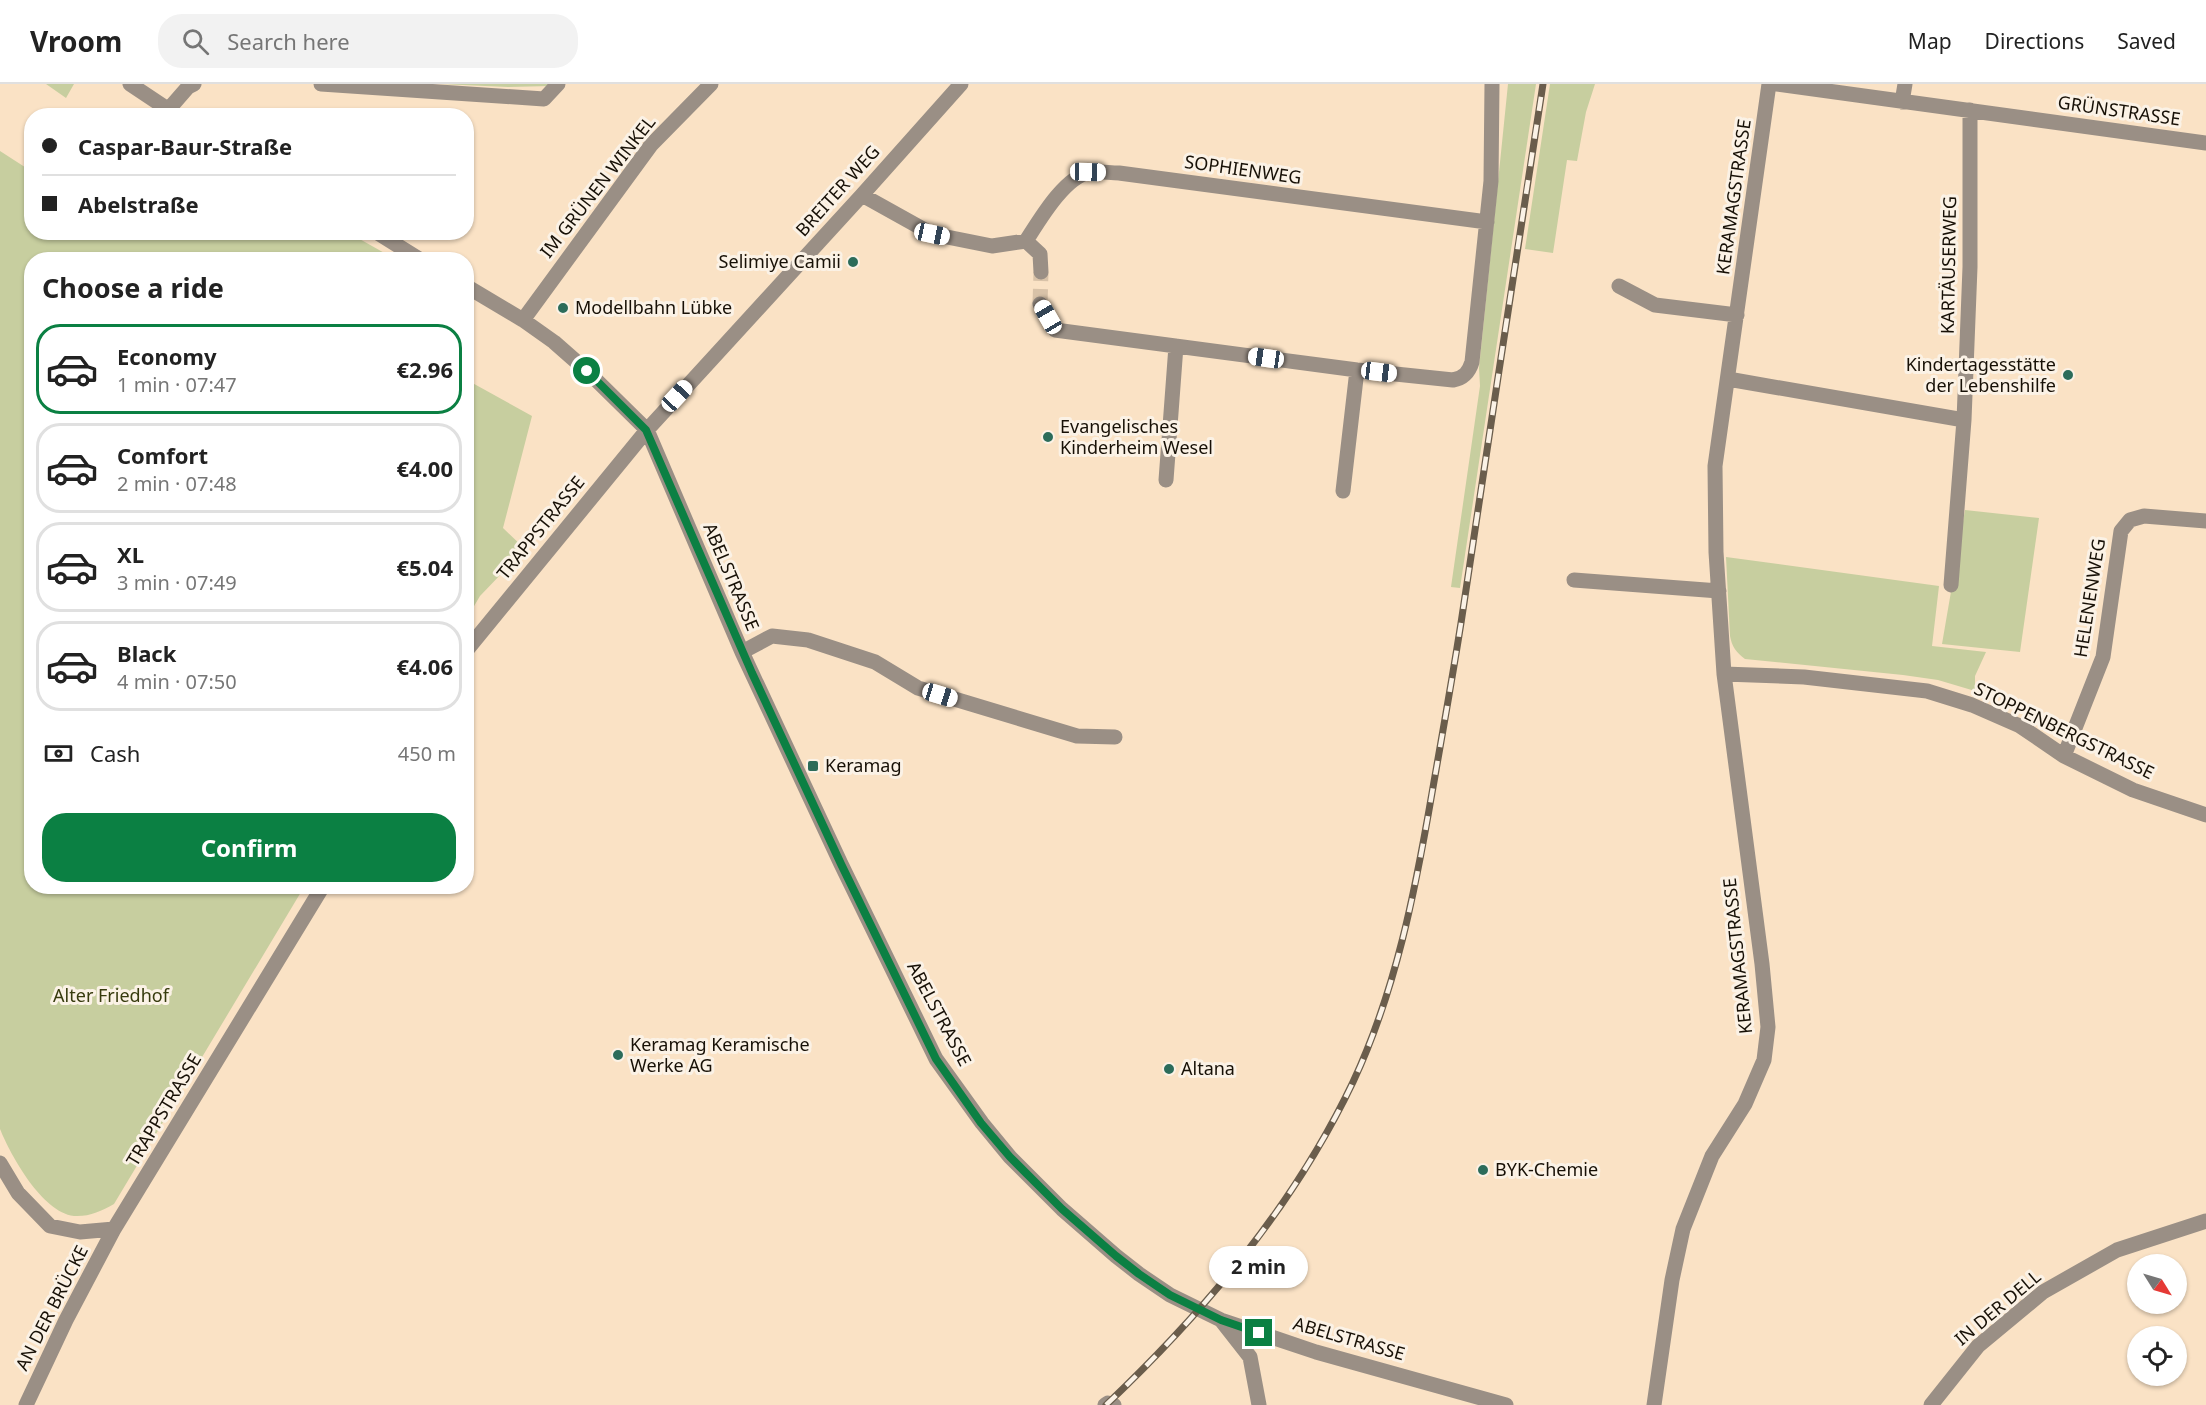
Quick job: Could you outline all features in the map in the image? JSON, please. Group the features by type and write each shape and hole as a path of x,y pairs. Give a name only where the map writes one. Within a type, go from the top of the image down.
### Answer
{"street":[{"path":"130,84 166,108"},
{"path":"176,108 188,87 194,84"},
{"path":"321,84 544,99 558,84"},
{"name":"IM GRÜNEN WINKEL","path":"523,320 651,145 711,84"},
{"name":"BREITER WEG","path":"646,430 961,84"},
{"path":"1040,304 1055,330 1357,370 1460,379 1469,370 1491,181 1492,84"},
{"name":"KERAMAGSTRASSE","path":"1654,1405 1672,1280 1683,1229 1712,1156 1745,1104 1764,1060 1768,1027 1762,964 1724,674 1715,466 1769,84"},
{"name":"GRÜNSTRASSE","path":"1777,84 2206,143"},
{"path":"1902,102 1905,84"},
{"name":"KARTÄUSERWEG","path":"1951,585 1964,420 1970,267 1970,110"},
{"name":"SOPHIENWEG","path":"1026,242 1051,202 1071,182 1088,172 1119,173 1486,222"},
{"path":"862,195 932,234 992,246 1026,242 1040,254 1041,272"},
{"path":"389,240 408,252"},
{"path":"1619,286 1655,305 1737,315"},
{"path":"474,291 523,320 554,342 587,371 646,430"},
{"path":"1166,480 1176,346"},
{"path":"1343,491 1357,370"},
{"path":"1728,379 1964,420"},
{"name":"TRAPPSTRASSE","path":"474,641 646,430"},
{"name":"ABELSTRASSE","path":"646,430 742,652 838,858 936,1059 981,1123 1010,1157 1062,1209 1124,1262 1164,1291 1221,1320 1316,1352 1506,1405"},
{"name":"HELENENWEG","path":"2064,756 2103,657 2121,531 2130,520 2144,516 2206,521"},
{"path":"1574,580 1719,591"},
{"path":"742,652 772,636 808,640 875,662 918,688 1077,736 1115,737"},
{"name":"STOPPENBERGSTRASSE","path":"1724,674 1804,677 1928,691 1972,705 2010,722 2064,756 2133,790 2206,815"},
{"name":"TRAPPSTRASSE","path":"114,1229 318,894"},
{"path":"0,1163 18,1193 50,1226 80,1232 114,1229"},
{"name":"IN DER DELL","path":"1930,1405 1978,1346 2043,1292 2117,1250 2206,1221"},
{"name":"AN DER BRÜCKE","path":"26,1405 66,1320 114,1229"},
{"path":"1221,1320 1250,1356 1259,1405"},
{"path":"1105,1405 1108,1403 1114,1405"}],"green space":[{"path":"46,84 74,84 66,98"},
{"path":"440,84 551,84 551,86 508,87"},
{"path":"1508,84 1536,84 1460,588 1451,587 1480,386 1479,368"},
{"path":"1550,84 1595,84 1586,112 1577,161 1567,160 1553,253 1525,249"},
{"name":"Alter Friedhof","path":"0,151 24,166 24,240 361,240 383,252 24,252 24,894 300,894 114,1204 85,1216 74,1216 50,1205 29,1181 0,1129"},
{"path":"474,384 532,416 503,528 525,549 480,596 474,606"},
{"path":"1965,510 2039,518 2020,652 1942,644"},
{"path":"1726,557 1939,586 1932,646 1986,652 1975,676 1975,691 1938,680 1903,675 1745,659 1735,649 1730,636"}],"tunnel":[{"path":"1040,304 1041,272"}],"railway":[{"path":"1106,1405 1143,1369 1212,1294 1275,1214 1330,1128 1353,1082 1381,1012 1411,904 1443,729 1543,84"}],"place":[{"name":"Selimiye Camii","path":"853,262"},
{"name":"Modellbahn Lübke","path":"563,308"},
{"name":"Kindertagesstätte der Lebenshilfe","path":"2068,375"},
{"name":"Evangelisches Kinderheim Wesel","path":"1048,437"},
{"name":"Keramag","path":"813,766"},
{"name":"Keramag Keramische Werke AG","path":"618,1055"},
{"name":"Altana","path":"1169,1069"},
{"name":"BYK-Chemie","path":"1483,1170"}],"route":[{"path":"587,371 646,430 752,673 841,864 936,1059 981,1123 1010,1157 1062,1209 1116,1256 1170,1295 1221,1320 1259,1333"}]}
